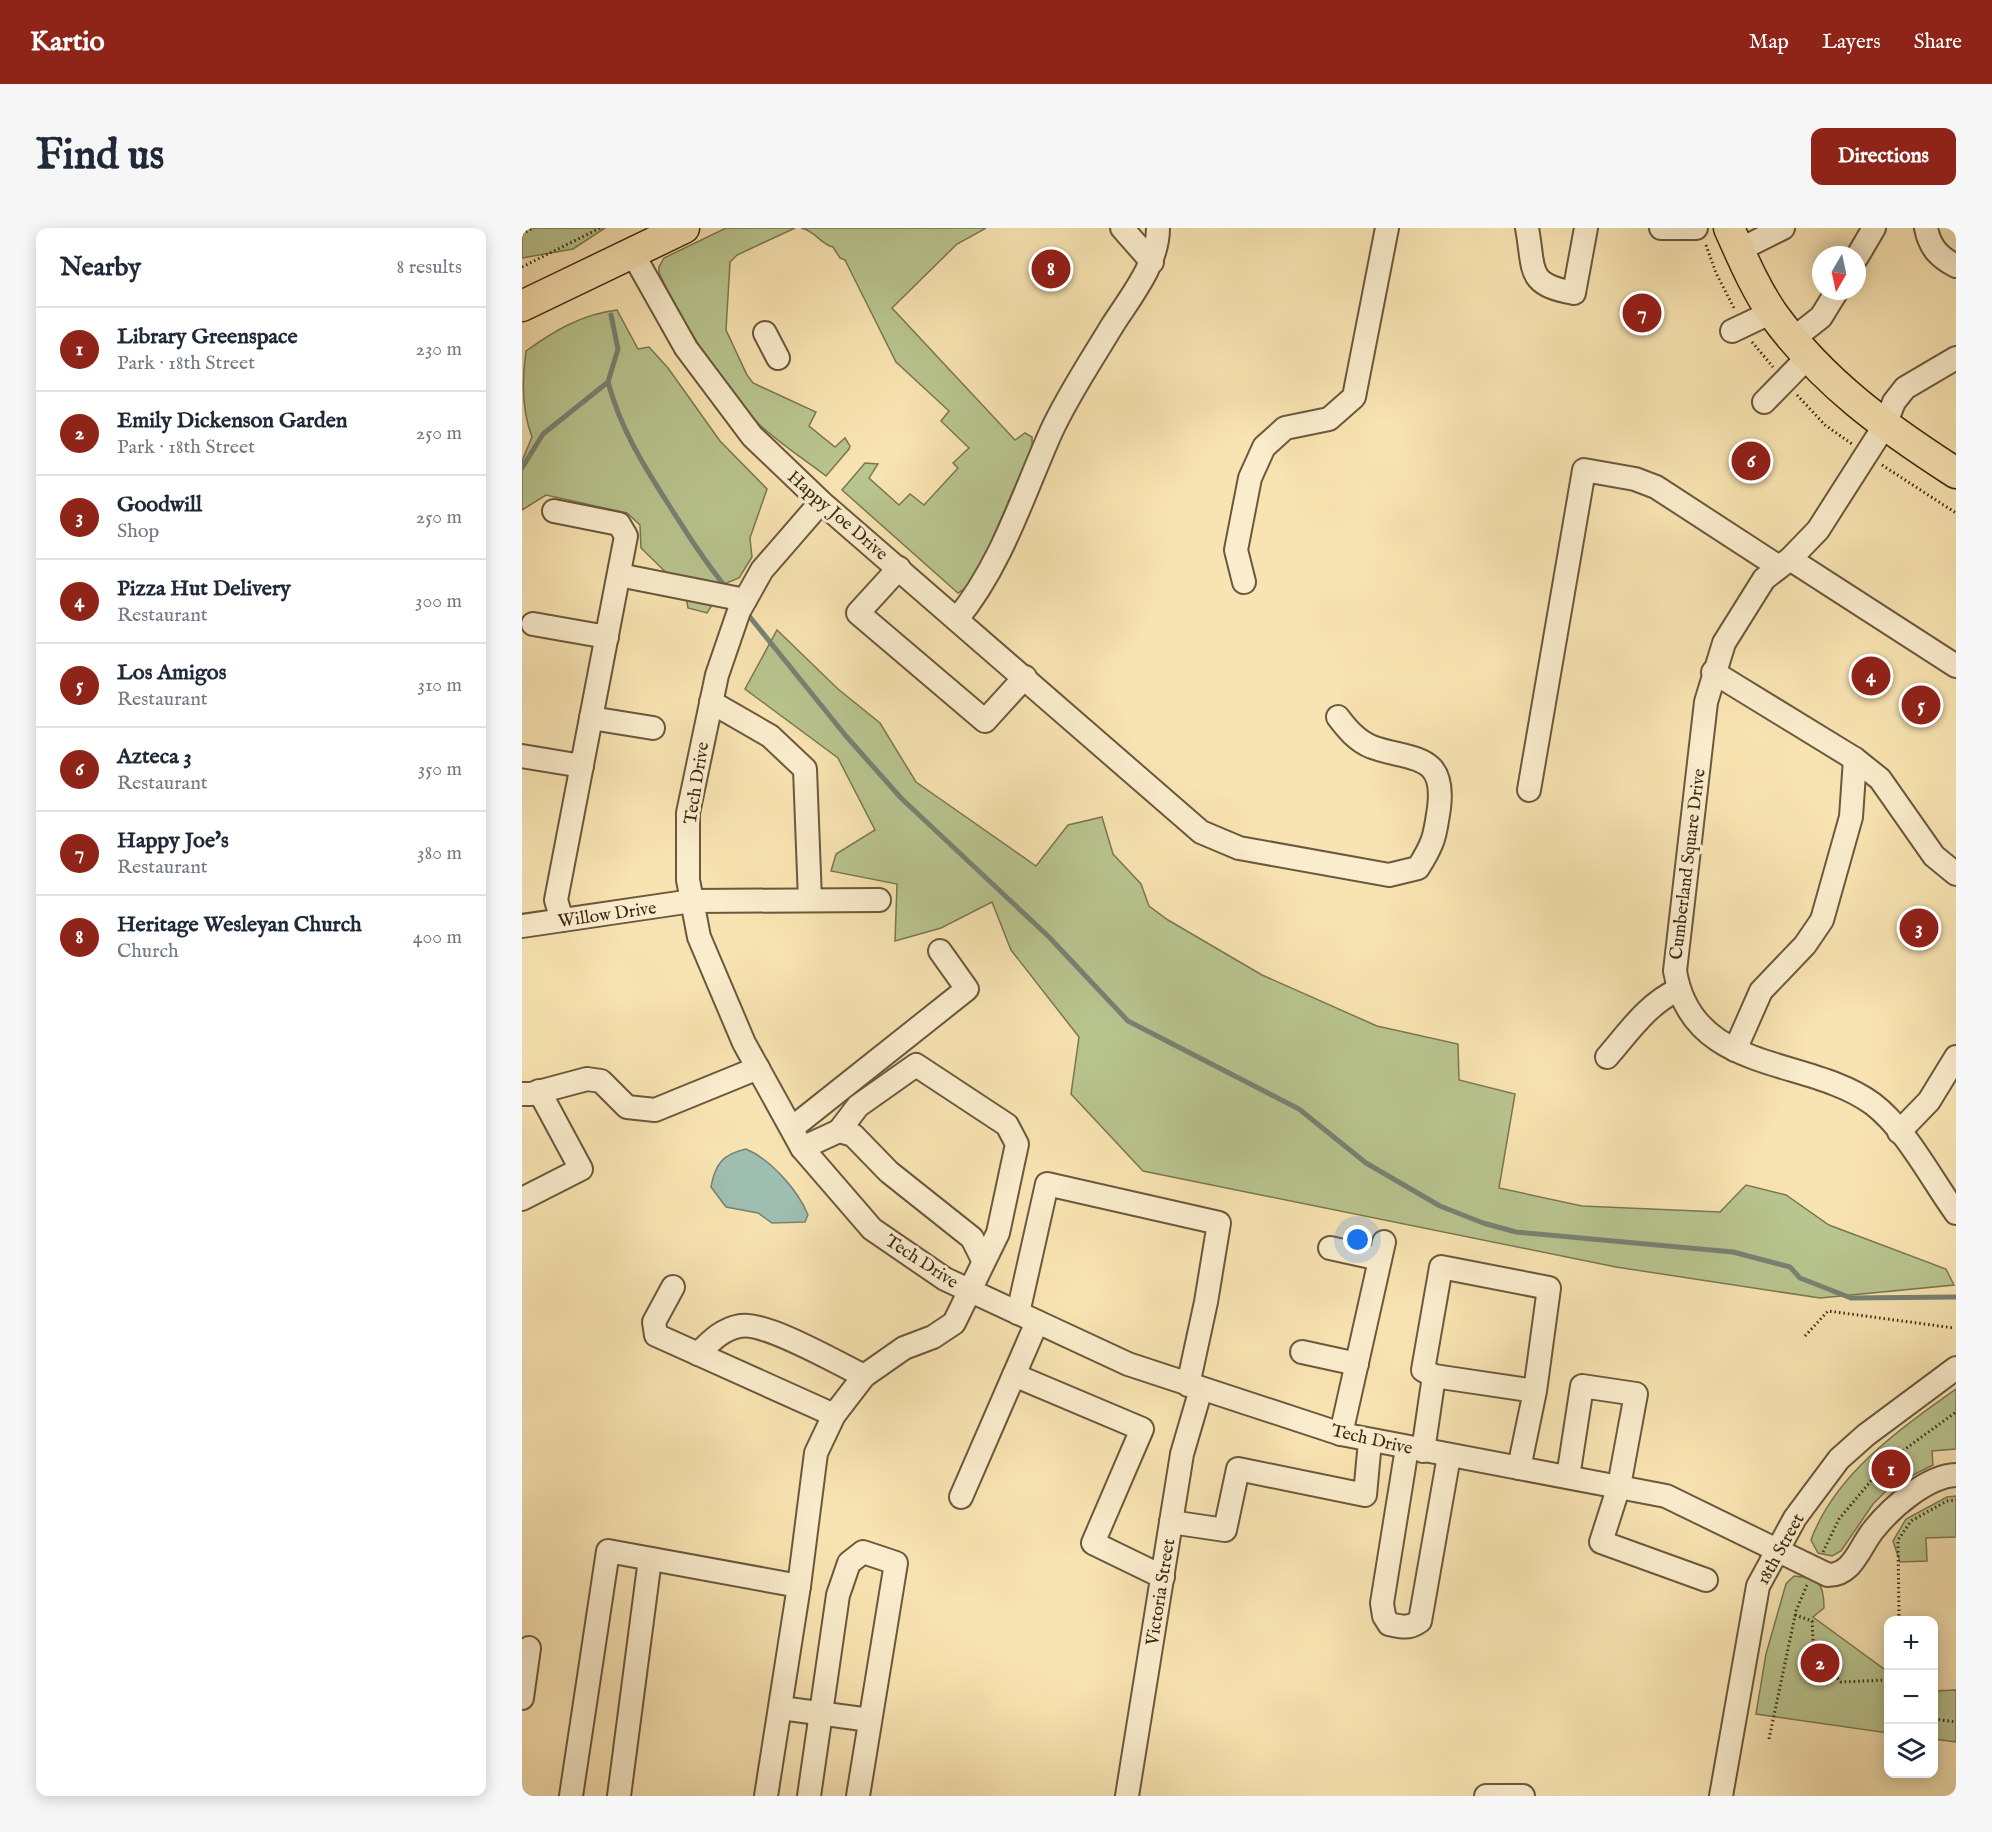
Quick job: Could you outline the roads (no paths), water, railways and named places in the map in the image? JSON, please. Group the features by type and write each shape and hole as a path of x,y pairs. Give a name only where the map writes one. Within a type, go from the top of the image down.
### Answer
{"main road":[{"path":"522,306 684,228"},
{"path":"1734,239 1772,312 1801,348 1850,399 1956,473"}],"street":[{"path":"1122,228 1132,243 1152,262"},
{"path":"957,619 975,596 991,568 1053,428 1077,383 1152,262 1158,228"},
{"path":"1244,582 1236,550 1250,478 1264,447 1285,428 1329,419 1354,397 1387,228"},
{"path":"1527,228 1534,272 1541,283 1550,289 1575,294 1586,228"},
{"path":"1863,246 1874,228"},
{"path":"1926,228 1929,242 1940,257 1956,266"},
{"path":"1734,239 1785,229"},
{"name":"Happy Joe Drive","path":"633,254 686,348 722,399 752,436 821,502 1201,832 1239,848 1389,875 1418,868 1435,842 1441,791 1436,771 1421,760 1371,747 1350,733 1338,717"},
{"path":"1764,402 1832,300"},
{"path":"1732,331 1772,312"},
{"path":"765,333 778,358"},
{"name":"Cumberland Square Drive","path":"1952,1199 1883,1112 1859,1096 1735,1050 1707,1032 1691,1013 1678,990 1675,971 1706,702 1713,672 1735,622 1764,579 1785,563 1818,530 1885,425 1894,402 1905,388 1956,358"},
{"path":"1529,790 1584,470 1635,479 1656,487 1956,666"},
{"name":"Tech Drive","path":"821,502 762,570 745,600 717,675 688,813 688,880 699,937 744,1043 797,1138 872,1229 945,1279 1128,1364 1341,1434 1666,1496 1828,1575 1839,1575 1849,1567 1875,1528 1923,1485 1944,1476 1956,1475"},
{"path":"554,512 619,524 626,536 556,900 562,920"},
{"path":"899,568 858,613 985,721 1025,677"},
{"path":"619,575 745,600"},
{"path":"533,624 607,637"},
{"path":"1713,672 1855,759 1880,779 1934,856 1956,874"},
{"path":"711,702 770,736 805,769 810,900"},
{"path":"591,718 653,728"},
{"path":"522,756 582,766"},
{"path":"1735,1050 1761,991 1805,945 1822,920 1851,817 1855,759"},
{"name":"Willow Drive","path":"522,926 692,901 879,900"},
{"path":"797,1138 967,988 940,951"},
{"path":"1607,1057 1640,1019 1666,995 1678,990"},
{"path":"1899,1132 1929,1101 1956,1057"},
{"path":"766,1796 781,1708 816,1454 834,1415 864,1376 904,1348 933,1338 954,1323 982,1260 998,1233 1017,1144 1007,1125 916,1065 858,1106 839,1131"},
{"path":"522,1199 581,1168 531,1093 586,1079 601,1082 627,1107 655,1110 758,1068"},
{"path":"797,1138 839,1131 853,1135 889,1172 972,1238 982,1260"},
{"name":"Victoria Street","path":"1028,1318 1047,1184 1219,1223 1127,1796"},
{"path":"1330,1248 1382,1250 1341,1434"},
{"path":"1519,1468 1535,1391 1550,1288 1441,1267 1423,1370 1434,1376 1535,1391"},
{"path":"673,1287 654,1322 656,1335 834,1415"},
{"path":"962,1497 1014,1375 1028,1318"},
{"path":"698,1354 715,1336 741,1326 767,1330 864,1376"},
{"path":"1302,1352 1357,1364"},
{"name":"18th Street","path":"1721,1796 1758,1586 1795,1518 1839,1459 1866,1435 1956,1368"},
{"path":"1014,1375 1142,1429 1094,1543 1163,1577"},
{"path":"1434,1376 1415,1449 1383,1603 1384,1616 1389,1623 1400,1627 1411,1627 1420,1621 1449,1456"},
{"path":"1568,1477 1582,1386 1636,1394 1618,1486 1601,1542 1706,1580"},
{"path":"1171,1522 1225,1530 1238,1469 1365,1495 1370,1441"},
{"path":"571,1796 608,1551 798,1586"},
{"path":"809,1796 823,1713 838,1595 849,1563 863,1552 896,1563 858,1796"},
{"path":"619,1796 650,1558"},
{"path":"522,1698 529,1648"},
{"path":"781,1708 870,1720"},
{"path":"1486,1796 1522,1796"}],"waterway":[{"path":"522,468 543,434 608,382 618,349 611,315"},
{"path":"608,382 625,429 641,459 689,536 728,590"},
{"path":"745,611 846,736 901,798 1049,937 1128,1021 1299,1109 1366,1163 1440,1206 1483,1223 1516,1232 1733,1252 1790,1267 1800,1278 1851,1298 1956,1297"}],"place":[{"name":"Heritage Wesleyan Church","path":"1051,269"},
{"name":"Happy Joe's","path":"1642,313"},
{"name":"Azteca 3","path":"1751,461"},
{"name":"Pizza Hut Delivery","path":"1871,676"},
{"name":"Los Amigos","path":"1921,705"},
{"name":"Goodwill","path":"1919,928"},
{"name":"Library Greenspace","path":"1891,1469"},
{"name":"Emily Dickenson Garden","path":"1820,1663"}]}
